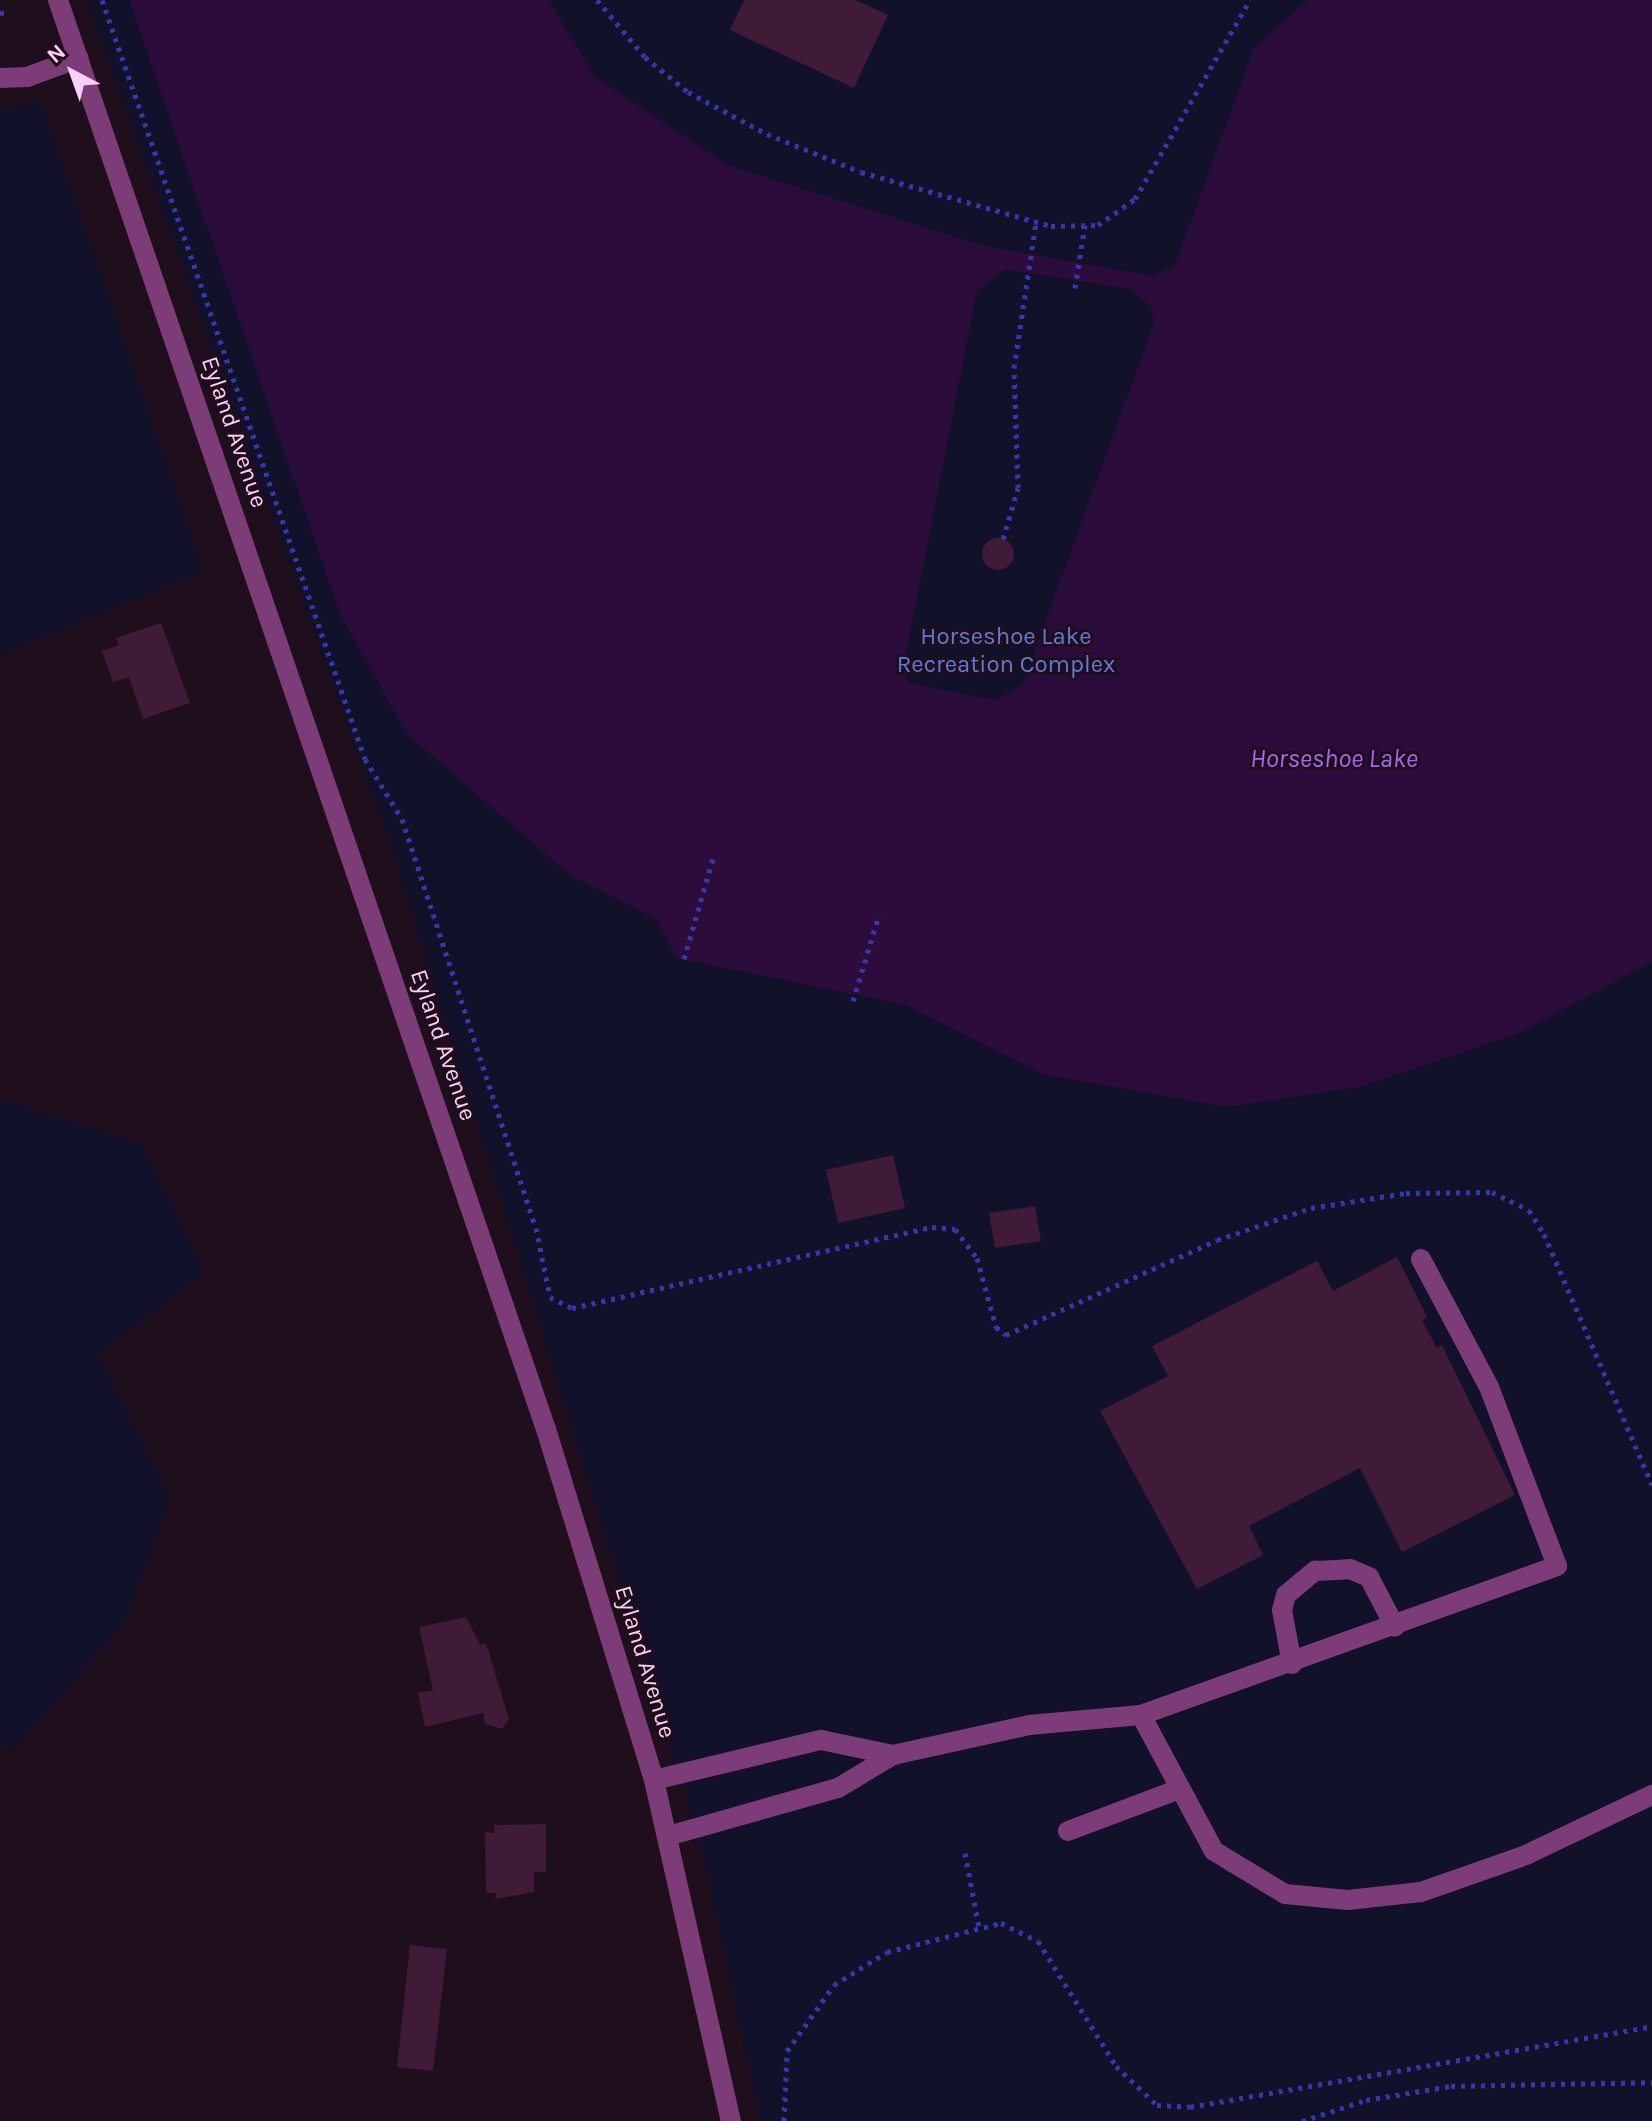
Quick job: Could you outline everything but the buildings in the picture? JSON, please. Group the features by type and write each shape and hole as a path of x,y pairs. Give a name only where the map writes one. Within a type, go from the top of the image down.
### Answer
{"street":[{"name":"Eyland Avenue","path":"58,0 546,1429 654,1780 731,2121"},
{"path":"0,78 27,77 79,58"},
{"path":"668,1836 838,1788 893,1755 1029,1725 1141,1715 1292,1664 1557,1566 1489,1387 1421,1259"},
{"path":"1292,1664 1282,1610 1286,1595 1315,1571 1350,1569 1369,1577 1395,1627"},
{"path":"1141,1715 1177,1790 1214,1851 1236,1869 1285,1894 1348,1900 1456,1882 1652,1795"},
{"path":"654,1780 821,1740 893,1755"},
{"path":"1068,1831 1177,1790"}],"path":[{"path":"102,0 365,759 402,819 536,1228 550,1297 572,1308 943,1228 955,1229 977,1258 996,1327 1006,1335 1217,1240 1311,1208 1406,1193 1492,1192 1529,1210 1544,1234 1652,1485"},
{"path":"597,0 645,57 688,92 767,134 861,172 1036,223 1085,225 1118,216 1135,199 1250,0"},
{"path":"0,13 10,12"},
{"path":"1003,539 1018,488 1014,368 1036,223"},
{"path":"1076,284 1085,225"},
{"path":"684,959 714,855"},
{"path":"853,1001 879,915"},
{"path":"965,1853 979,1927"},
{"path":"784,2121 787,2051 834,1985 887,1952 979,1927 1019,1927 1038,1941 1116,2066 1157,2105 1190,2107 1652,2026"},
{"path":"1302,2121 1366,2100 1451,2086 1652,2082"}],"green space":[{"name":"Horseshoe Lake Recreation Complex","path":"86,0 1652,0 1652,2121 760,2121 701,1846 392,850"},
{"path":"40,100 204,571 0,655 0,111"},
{"path":"0,1099 142,1144 204,1272 99,1354 171,1499 123,1625 12,1751 0,1741"}],"water":[{"name":"Horseshoe Lake","path":"129,0 548,0 596,78 730,166 985,246 1153,276 1175,265 1254,48 1308,0 1652,0 1652,962 1517,1034 1360,1087 1226,1107 1042,1074 906,1005 676,958 656,919 569,874 407,734 340,614","holes":["1005,269 1130,289 1151,307 1154,323 1023,683 996,700 908,683 904,664 977,291"]}]}
